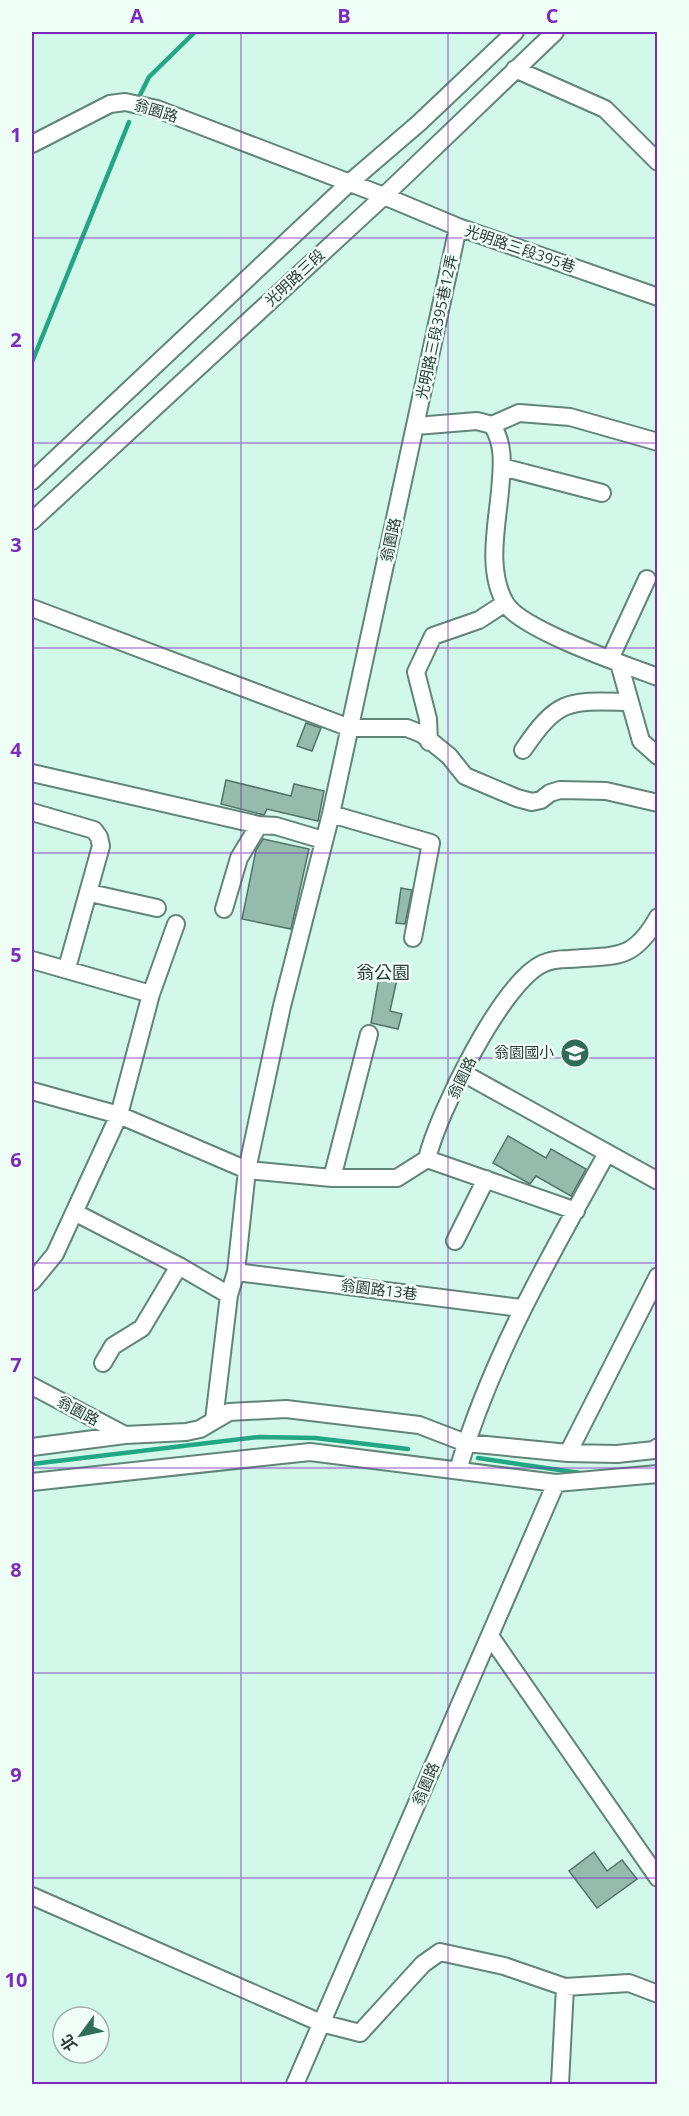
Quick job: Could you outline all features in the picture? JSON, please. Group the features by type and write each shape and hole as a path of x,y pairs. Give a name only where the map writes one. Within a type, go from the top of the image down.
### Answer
{"street":[{"name":"光明路三段","path":"32,481 348,184 419,123 515,32"},
{"name":"光明路三段","path":"32,521 384,196 555,32"},
{"path":"515,69 605,109 657,162"},
{"name":"翁園路","path":"32,144 110,104 125,102 157,109 384,196"},
{"name":"光明路三段395巷","path":"384,196 458,227 657,297"},
{"name":"光明路三段395巷12弄","path":"416,426 458,227"},
{"path":"416,426 477,421 492,425 519,413 570,417 657,442"},
{"path":"492,425 501,438 502,467 495,559 505,603 526,622 615,661 657,676"},
{"name":"翁園路","path":"214,1420 229,1296 236,1272 247,1170 282,1006 331,814 416,426"},
{"path":"502,467 602,493"},
{"path":"647,579 615,661 641,741 657,756"},
{"path":"429,742 429,719 416,672 433,636 479,620 505,603"},
{"path":"32,608 350,728 407,728 422,734 429,742 442,750 465,776 516,798 532,802 560,790 606,791 657,802"},
{"path":"523,750 537,729 555,711 573,702 630,702"},
{"path":"32,773 259,825 276,825 323,840"},
{"path":"32,812 94,830 99,837 101,846 90,893 67,968"},
{"path":"331,814 431,843 413,938"},
{"path":"224,909 239,858 259,825"},
{"path":"90,893 158,908"},
{"name":"翁園路","path":"428,1159 431,1142 463,1073 515,987 531,970 545,962 619,955 636,948 648,934 657,917"},
{"path":"32,1282 55,1254 76,1213 119,1115 151,994 176,924"},
{"path":"32,960 67,968 151,994"},
{"path":"332,1178 369,1034"},
{"path":"463,1073 657,1181"},
{"path":"32,1091 119,1115 247,1170 332,1178 397,1178 428,1159 576,1210"},
{"path":"458,1470 473,1419 521,1308 607,1153"},
{"path":"455,1241 486,1179"},
{"path":"76,1213 179,1266 229,1296"},
{"path":"103,1363 114,1346 142,1328 179,1266"},
{"name":"翁園路13巷","path":"236,1272 521,1308"},
{"path":"568,1453 657,1276"},
{"name":"翁園路","path":"32,1386 125,1435"},
{"path":"32,1447 125,1435 186,1432 200,1429 229,1412 286,1408 419,1425 466,1443 568,1453 617,1454 654,1450 657,1447"},
{"path":"32,1482 310,1452 556,1483 657,1474"},
{"name":"翁園路","path":"295,2085 556,1483"},
{"path":"490,1636 657,1878"},
{"path":"32,1896 321,2023 360,2032 423,1964 440,1952 504,1966 565,1987 629,1983 657,1994"},
{"path":"560,2085 565,1987"}],"building":[{"path":"306,723 321,728 312,751 297,746"},
{"path":"226,780 291,796 294,784 324,791 318,821 267,809 264,815 221,804"},
{"path":"263,839 309,849 291,929 242,919 256,850"},
{"path":"401,888 412,890 405,924 396,923"},
{"path":"381,966 399,970 390,1011 402,1014 398,1029 371,1023"},
{"path":"508,1136 546,1158 551,1149 586,1169 571,1196 536,1176 530,1184 493,1163"},
{"path":"594,1852 607,1871 622,1860 637,1879 597,1908 569,1871"}],"waterway":[{"path":"140,95 149,77 195,32"},
{"path":"32,362 129,122"},
{"path":"32,1464 259,1437 315,1438 408,1449"},
{"path":"478,1458 580,1473"}],"place":[{"name":"翁園國小","path":"575,1053"}],"district":[{"name":"翁公園","path":"383,973"}]}
